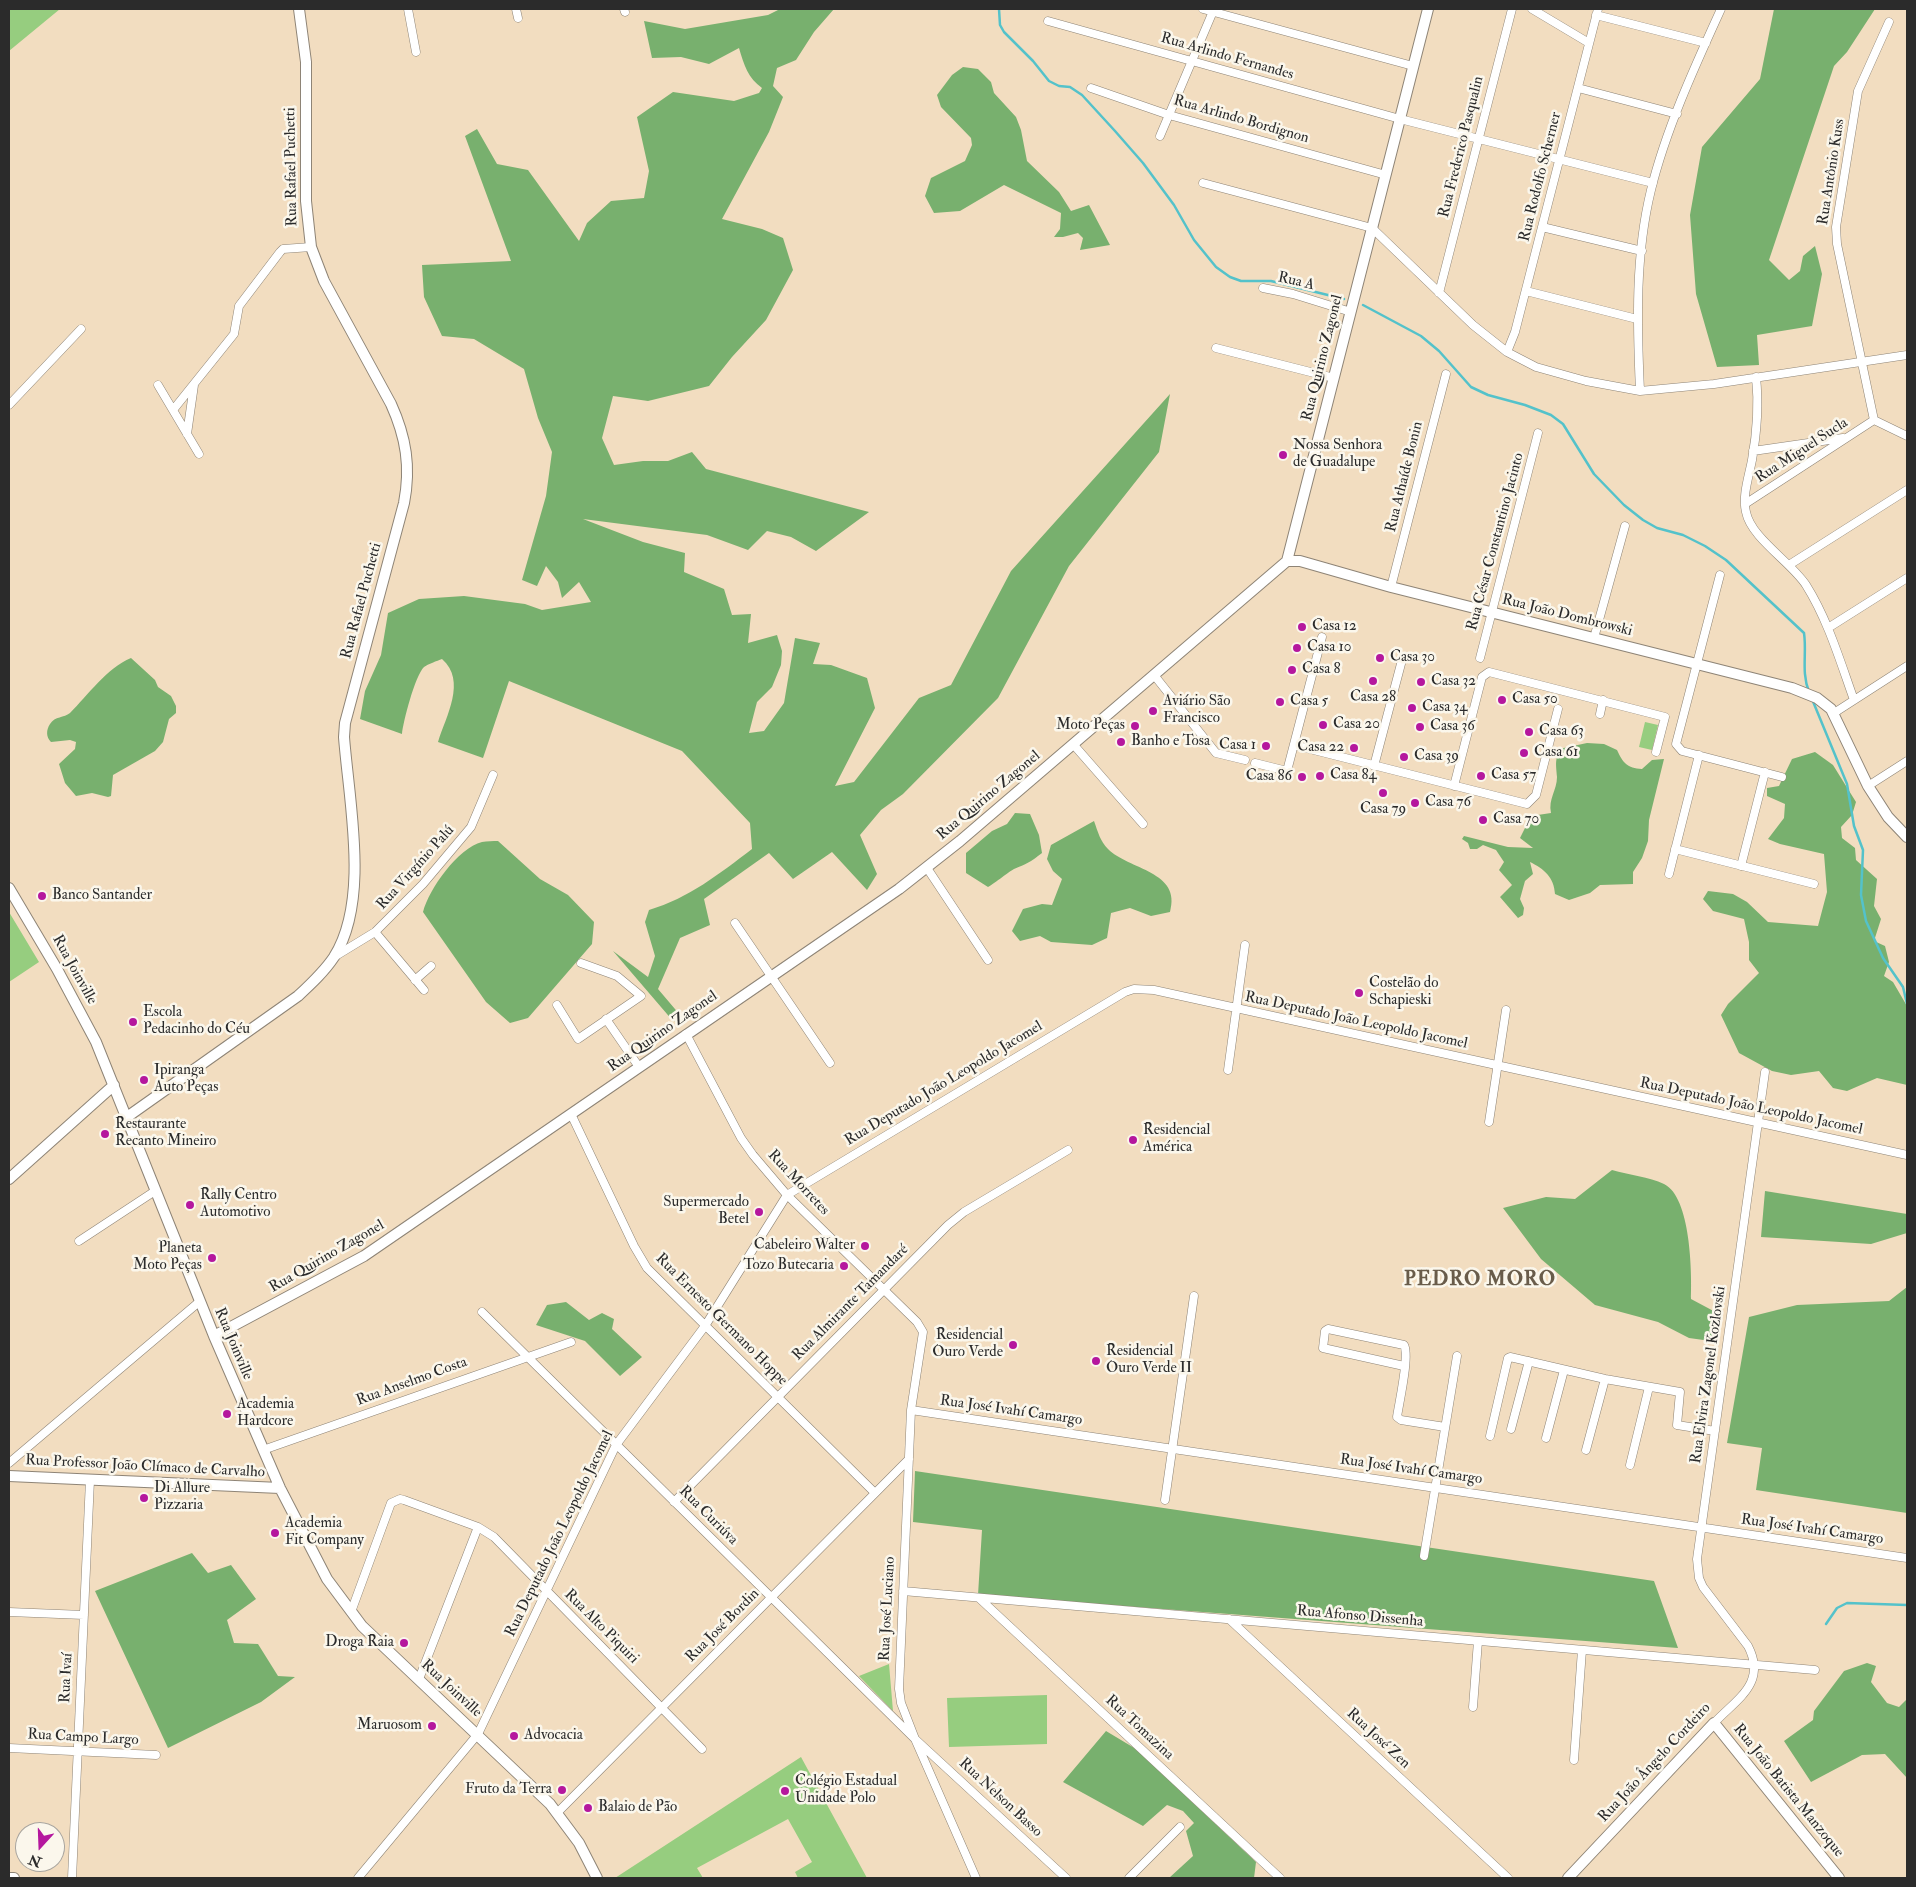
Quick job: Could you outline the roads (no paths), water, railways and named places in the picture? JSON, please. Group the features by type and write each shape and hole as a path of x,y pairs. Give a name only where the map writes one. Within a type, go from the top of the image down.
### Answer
{"street":[{"name":"Rua Rafael Puchetti","path":"127,1117 291,1001 317,978 333,958 347,928 354,894 356,874 345,745 345,723 402,511 408,470 407,453 400,423 324,281 311,247 306,201 306,62 299,9"},
{"path":"408,9 416,52"},
{"path":"516,9 518,18"},
{"path":"1203,9 1214,10 1413,66"},
{"name":"Rua Quirino Zagonel","path":"214,1336 364,1256 849,924 927,868 1287,561 1427,9"},
{"name":"Rua Frederico Pasqualin","path":"1439,292 1512,9"},
{"path":"1532,9 1589,42"},
{"path":"1640,391 1637,319 1642,251 1653,182 1677,114 1722,9"},
{"path":"1160,136 1214,10"},
{"path":"1597,12 1706,43"},
{"name":"Rua Rodolfo Scherner","path":"1507,352 1515,332 1526,291 1597,12"},
{"name":"Rua Arlindo Fernandes","path":"1048,21 1400,119 1653,182"},
{"name":"Rua Antônio Kuss","path":"1874,420 1836,227 1858,92 1889,22"},
{"name":"Rua Arlindo Bordignon","path":"1091,88 1170,115 1386,175"},
{"path":"1578,88 1677,114"},
{"path":"1203,183 1372,228 1479,330 1507,352 1524,362 1563,375 1640,391 1714,384 1907,354"},
{"path":"1542,226 1642,251"},
{"path":"173,410 234,334 239,306 280,252 283,249 311,247"},
{"name":"Rua A","path":"1263,288 1293,294 1351,312"},
{"path":"1526,291 1637,319"},
{"path":"9,405 81,329"},
{"path":"1216,348 1334,378"},
{"name":"Rua Athaíde Bonin","path":"1391,587 1446,374"},
{"path":"1756,377 1758,409 1745,504 1748,520 1753,528 1789,565 1811,593 1828,628 1854,700"},
{"path":"187,434 195,383"},
{"path":"158,385 199,454"},
{"path":"1874,420 1907,436"},
{"name":"Rua Miguel Sucla","path":"1745,504 1874,420"},
{"name":"Rua César Constantino Jacinto","path":"1480,658 1538,433"},
{"path":"1753,451 1847,437"},
{"path":"1789,565 1907,490"},
{"path":"1594,638 1625,526"},
{"name":"Rua João Dombrowski","path":"1287,561 1300,561 1391,587 1799,691 1817,698 1834,713"},
{"path":"1720,575 1698,664 1677,734 1676,744 1678,748 1699,755 1782,777"},
{"path":"1828,628 1907,578"},
{"path":"1255,763 1287,771 1322,637"},
{"path":"1374,766 1402,660"},
{"path":"1907,666 1834,713 1868,786 1888,817 1907,838"},
{"path":"1454,786 1482,677 1486,673 1493,673 1603,700 1665,717 1656,752"},
{"path":"1154,674 1216,753 1245,760"},
{"path":"1600,714 1603,700"},
{"path":"1294,746 1522,804 1531,802 1536,795 1558,709"},
{"path":"1073,744 1143,824"},
{"path":"1668,874 1699,755"},
{"path":"1868,786 1907,761"},
{"path":"1742,866 1765,772"},
{"name":"Rua Virgínio Palú","path":"333,958 375,932 409,900 467,833 475,819 493,775"},
{"path":"1675,850 1814,884"},
{"path":"927,868 988,960"},
{"name":"Rua Joinville","path":"9,888 72,997 114,1085 199,1302 280,1488 317,1561 351,1612 376,1640 538,1791 579,1843 597,1878"},
{"path":"735,923 830,1063"},
{"path":"375,932 424,990"},
{"path":"1228,1070 1245,945"},
{"path":"557,1005 578,1038 641,996 617,976 581,963"},
{"path":"415,980 431,966"},
{"name":"Rua Deputado João Leopoldo Jacomel","path":"358,1878 478,1734 616,1445 705,1326 787,1195 1125,992 1134,989 1154,990 1907,1155"},
{"path":"1489,1122 1506,1010"},
{"path":"606,1019 639,1067"},
{"name":"Rua Morretes","path":"686,1034 746,1146 787,1195 922,1328"},
{"name":"Rua Elvira Zagonel Kozlovski","path":"1755,1665 1748,1646 1710,1596 1699,1578 1697,1559 1765,1072"},
{"path":"9,1179 114,1085"},
{"name":"Rua Ernesto Germano Hoppe","path":"571,1114 640,1256 656,1278 875,1493"},
{"name":"Rua Almirante Tamandaré","path":"674,1502 957,1217 1068,1150"},
{"path":"79,1241 155,1190"},
{"path":"1165,1500 1194,1296"},
{"path":"9,1463 199,1302"},
{"name":"Rua Curiúva","path":"482,1312 915,1739"},
{"name":"Rua José Luciano","path":"922,1328 924,1339 911,1410 899,1689 915,1739 976,1878"},
{"path":"1404,1366 1323,1348 1321,1346 1325,1331 1328,1329 1404,1344 1404,1366 1398,1420 1445,1427"},
{"name":"Rua Anselmo Costa","path":"263,1450 526,1356 571,1342"},
{"path":"1424,1556 1457,1356"},
{"path":"1490,1436 1508,1358 1529,1361 1605,1379 1681,1392 1677,1425 1715,1431"},
{"path":"1512,1429 1529,1361"},
{"path":"1546,1438 1564,1370"},
{"path":"1586,1450 1605,1379"},
{"path":"1630,1465 1649,1387"},
{"name":"Rua José Ivahí Camargo","path":"911,1410 1907,1558"},
{"name":"Rua José Bordin","path":"557,1813 909,1459"},
{"name":"Rua Professor João Clímaco de Carvalho","path":"9,1476 280,1488"},
{"name":"Rua Ivaí","path":"72,1878 90,1480"},
{"name":"Rua Alto Piquiri","path":"351,1612 391,1503 396,1500 404,1500 478,1527 494,1537 702,1749"},
{"path":"419,1679 478,1527"},
{"name":"Rua Afonso Dissenha","path":"903,1591 1815,1670"},
{"name":"Rua Tomazina","path":"979,1598 1280,1878"},
{"path":"9,1612 84,1615"},
{"name":"Rua José Zen","path":"1229,1619 1508,1878"},
{"path":"1473,1707 1478,1641"},
{"path":"1574,1760 1582,1650"},
{"name":"Rua João Ângelo Cordeiro","path":"1568,1878 1751,1684 1756,1672 1755,1665"},
{"name":"Rua João Batista Manzoque","path":"1714,1723 1839,1878"},
{"name":"Rua Nelson Basso","path":"915,1739 1066,1878"},
{"name":"Rua Campo Largo","path":"9,1748 156,1755"},
{"path":"1129,1878 1180,1827"},
{"path":"9,1878 14,1878"}],"waterway":[{"path":"999,9 1000,25 1004,32 1033,61 1049,81 1059,86 1070,87 1082,95 1143,163 1174,205 1194,240 1216,267 1230,277 1241,281 1271,281 1344,299"},
{"path":"1363,305 1421,336 1439,351 1471,387 1488,395 1525,405 1551,415 1563,424 1594,474 1624,505 1657,528 1683,535 1705,546 1726,560 1804,633 1805,677 1809,692"},
{"path":"1812,699 1847,784 1854,826 1863,850 1861,895 1866,921 1883,958 1903,987 1907,1004"},
{"path":"1826,1624 1837,1608 1847,1603 1907,1605"}],"place":[{"name":"Nossa Senhora de Guadalupe","path":"1283,455"},
{"name":"Casa 12","path":"1302,627"},
{"name":"Casa 10","path":"1297,648"},
{"name":"Casa 30","path":"1380,658"},
{"name":"Casa 8","path":"1292,670"},
{"name":"Casa 28","path":"1373,681"},
{"name":"Casa 32","path":"1421,682"},
{"name":"Casa 50","path":"1502,700"},
{"name":"Casa 5","path":"1280,702"},
{"name":"Casa 34","path":"1412,708"},
{"name":"Aviário São Francisco","path":"1153,711"},
{"name":"Casa 20","path":"1323,725"},
{"name":"Moto Peças","path":"1135,726"},
{"name":"Casa 36","path":"1420,727"},
{"name":"Casa 63","path":"1529,732"},
{"name":"Banho e Tosa","path":"1121,742"},
{"name":"Casa 1","path":"1266,746"},
{"name":"Casa 22","path":"1354,748"},
{"name":"Casa 61","path":"1524,753"},
{"name":"Casa 39","path":"1404,757"},
{"name":"Casa 84","path":"1320,776"},
{"name":"Casa 57","path":"1481,776"},
{"name":"Casa 86","path":"1302,777"},
{"name":"Casa 79","path":"1383,793"},
{"name":"Casa 76","path":"1415,803"},
{"name":"Casa 70","path":"1483,820"},
{"name":"Banco Santander","path":"42,896"},
{"name":"Costelão do Schapieski","path":"1359,993"},
{"name":"Escola Pedacinho do Céu","path":"133,1022"},
{"name":"Ipiranga Auto Peças","path":"144,1080"},
{"name":"Restaurante Recanto Mineiro","path":"105,1134"},
{"name":"Residencial América","path":"1133,1140"},
{"name":"Rally Centro Automotivo","path":"190,1205"},
{"name":"Supermercado Betel","path":"759,1212"},
{"name":"Cabeleiro Walter","path":"865,1246"},
{"name":"Planeta Moto Peças","path":"212,1258"},
{"name":"Tozo Butecaria","path":"844,1266"},
{"name":"Residencial Ouro Verde","path":"1013,1345"},
{"name":"Residencial Ouro Verde II","path":"1096,1361"},
{"name":"Academia Hardcore","path":"227,1414"},
{"name":"Di Allure Pizzaria","path":"144,1498"},
{"name":"Academia Fit Company","path":"275,1533"},
{"name":"Droga Raia","path":"404,1643"},
{"name":"Maruosom","path":"432,1726"},
{"name":"Advocacia","path":"514,1736"},
{"name":"Fruto da Terra","path":"562,1790"},
{"name":"Colégio Estadual Unidade Polo","path":"785,1791"},
{"name":"Balaio de Pão","path":"588,1808"}],"district":[{"name":"PEDRO MORO","path":"1480,1281"}]}
